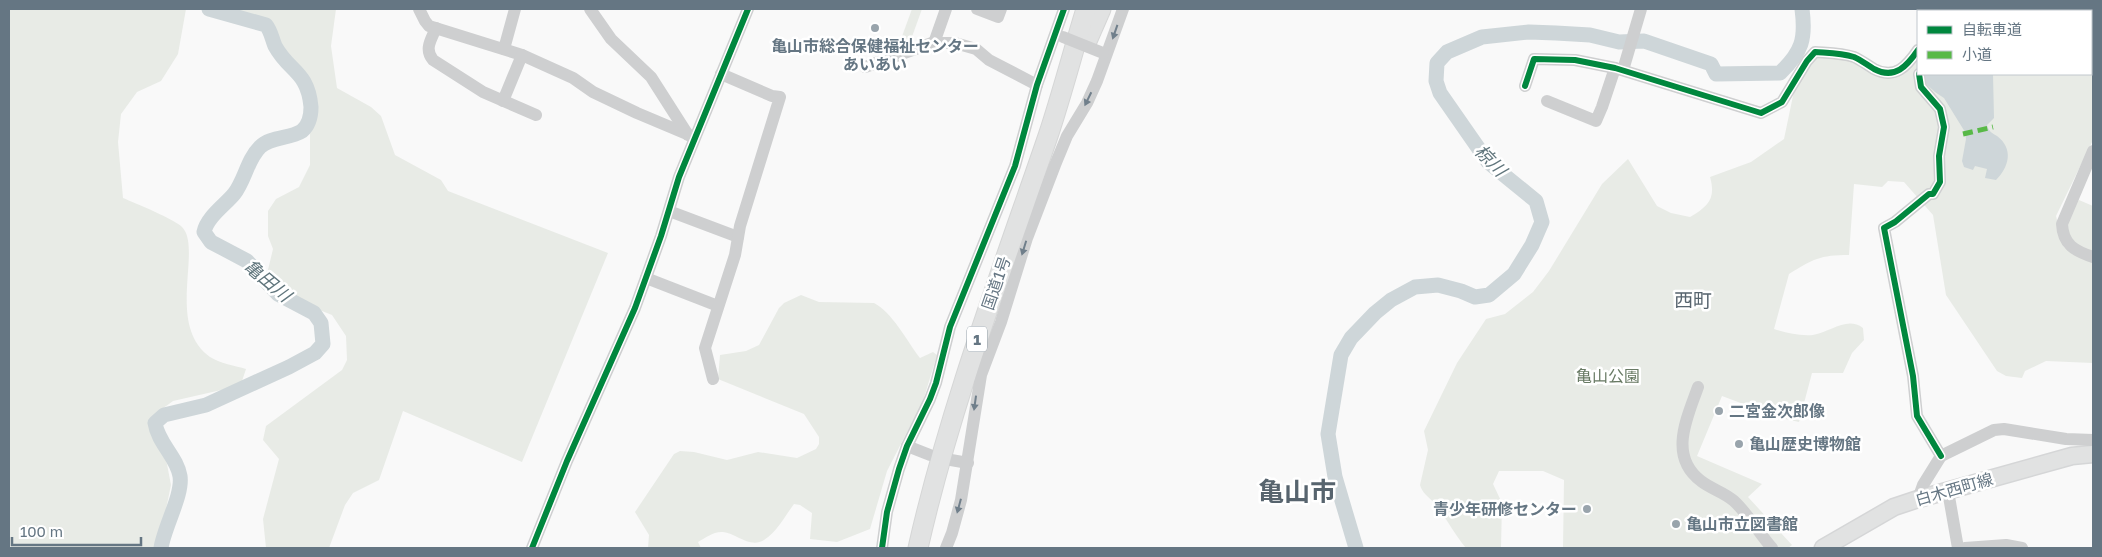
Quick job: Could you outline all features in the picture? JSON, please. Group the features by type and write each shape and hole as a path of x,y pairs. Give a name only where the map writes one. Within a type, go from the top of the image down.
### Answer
{"highway":[{"name":"国道1号","path":"918,548 930,496 952,418 1048,134 1086,9"},
{"name":"国道1号","path":"1048,134 1101,9"}],"main road":[{"name":"白木西町線","path":"1833,546 1894,507 2072,456 2093,454"}],"street":[{"path":"419,9 425,21 436,28 522,56 573,78 593,92 691,136"},
{"path":"504,49 515,9"},
{"path":"590,9 611,39 651,77 691,136"},
{"path":"532,548 566,461 621,340 646,278 669,211 691,136 721,74 748,9"},
{"path":"934,43 946,9"},
{"path":"977,9 998,17 1001,9"},
{"path":"882,548 887,512 907,446 930,399 950,327 1015,166 1037,85 1058,36 1064,9"},
{"path":"946,548 961,500 981,375 1001,322 1027,238 1067,136 1087,103 1123,9"},
{"path":"1546,101 1596,121 1626,55 1641,9"},
{"path":"436,28 428,51 433,60 483,92 536,115"},
{"path":"1058,36 1105,54"},
{"path":"865,67 934,43 955,43 976,49 989,60 1037,85"},
{"path":"1524,86 1532,62 1538,58 1575,60 1619,69 1761,114 1782,102 1806,61 1815,52 1854,57 1876,70 1890,73 1905,67 1917,51"},
{"path":"503,100 522,56"},
{"path":"713,379 705,348 732,263 738,236 780,97 772,96 721,74"},
{"path":"1919,75 1921,87 1940,109 1943,120 1944,127 1939,160 1940,182 1932,194 1929,194 1895,222 1884,228 1913,376 1917,416 1941,456"},
{"path":"2093,151 2062,224 2062,233 2071,247 2076,252 2093,257"},
{"path":"669,211 738,236"},
{"path":"646,278 718,306"},
{"path":"1698,387 1682,433 1682,445 1688,466 1702,482 1733,501 1772,548"},
{"path":"1918,499 1941,456 1985,433 2004,429 2066,440 2093,440"},
{"path":"907,446 930,455"},
{"path":"951,460 968,463"},
{"path":"1948,490 1958,548"},
{"path":"1965,548 2006,546 2022,548"}],"green space":[{"path":"9,9 186,9 178,54 161,81 137,92 121,114 118,142 123,198 164,216 182,227 187,237 189,252 187,307 190,326 197,343 210,357 223,363 246,369 242,381 230,388 173,401 162,409 162,438 171,485 158,548 9,548"},
{"path":"225,9 336,9 331,46 337,88 371,107 381,116 395,155 441,180 448,191 608,253 522,462 403,411 379,480 353,493 345,505 329,548 266,548 263,519 279,459 263,440 266,426 342,370 347,360 346,336 332,315 282,295 267,274 273,249 268,236 268,211 276,199 299,187 310,165 310,101 268,32"},
{"path":"912,9 922,9 909,45 897,50"},
{"path":"1981,9 2087,9 2086,10 1980,10"},
{"name":"亀山公園","path":"1917,54 1917,75 2092,75 2093,61 2093,140 2056,216 2064,247 2093,262 2093,363 2046,361 2025,371 2022,378 2006,376 1997,371 1946,295 1933,215 1904,182 1888,181 1882,187 1854,184 1849,255 1817,259 1789,274 1774,329 1793,334 1813,335 1845,324 1851,324 1863,328 1864,340 1852,353 1843,373 1812,373 1799,422 1781,418 1722,396 1697,456 1762,484 1748,497 1792,545 1788,548 1563,548 1564,480 1543,471 1499,471 1493,484 1502,503 1501,548 1466,548 1438,508 1421,488 1420,485 1428,450 1424,431 1457,363 1486,319 1505,314 1533,292 1549,271 1602,184 1628,159 1657,206 1671,213 1690,217 1702,209 1709,201 1712,191 1710,177 1751,162 1784,139 1794,91 1817,56 1840,57 1878,74"},
{"path":"2079,200 2093,206 2093,252 2080,247 2068,233 2067,227 2070,213"},
{"path":"801,295 819,302 874,303 881,307 893,320 920,358 933,352 937,355 923,401 887,471 870,529 837,542 810,539 812,513 800,505 794,504 773,533 759,542 748,542 728,533 720,532 698,542 701,548 648,548 649,535 635,512 674,454 680,451 694,452 727,460 758,452 797,458 816,449 819,444 819,437 804,414 718,379 720,355 746,351 759,345 779,308 784,303"}],"shaded area":[{"path":"1923,75 1993,75 1994,118 1987,125 1990,131 2002,141 2008,152 2007,164 1996,180 1985,178 1987,169 1975,166 1973,170 1964,167 1962,161 1966,139 1965,132 1944,98 1923,81"}],"waterway":[{"name":"亀田川","path":"161,548 179,492 180,476 155,423 164,415 206,405 289,367 315,353 323,344 321,323 314,313 278,294 247,261 211,242 204,232 212,216 238,188 252,158 260,147 264,143 302,131 311,113 306,86 280,55 266,25 209,9"},
{"name":"椋川","path":"1356,548 1335,477 1328,434 1341,355 1351,338 1375,313 1391,300 1415,287 1438,285 1475,297 1489,295 1514,274 1532,245 1542,222 1536,201 1488,162 1440,93 1436,81 1437,63 1447,52 1482,37 1529,32 1590,35 1619,42 1644,41 1711,64 1716,74 1780,73 1793,58 1801,44 1803,37 1802,9"}],"marked path":[{"path":"1963,134 1993,127"}],"cycle path":[{"path":"532,548 567,461 635,308 661,236 679,177 748,9"},
{"path":"882,548 887,512 899,469 907,446 930,399 950,327 1015,166 1037,85 1064,9"},
{"path":"1525,86 1534,59 1575,60 1615,68 1761,113 1782,102 1807,61 1815,52 1854,57 1874,69 1888,73 1900,70 1917,51"},
{"path":"1919,75 1921,87 1940,109 1944,127 1939,156 1940,182 1933,194 1929,194 1895,222 1884,228 1913,376 1917,416 1941,456"}],"place":[{"name":"亀山市総合保健福祉センター あいあい","path":"875,28"},
{"name":"二宮金次郎像","path":"1719,411"},
{"name":"亀山歴史博物館","path":"1739,444"},
{"name":"青少年研修センター","path":"1587,509"},
{"name":"亀山市立図書館","path":"1676,524"}],"district":[{"name":"西町","path":"1693,299"},
{"name":"亀山市","path":"1297,491"}]}
